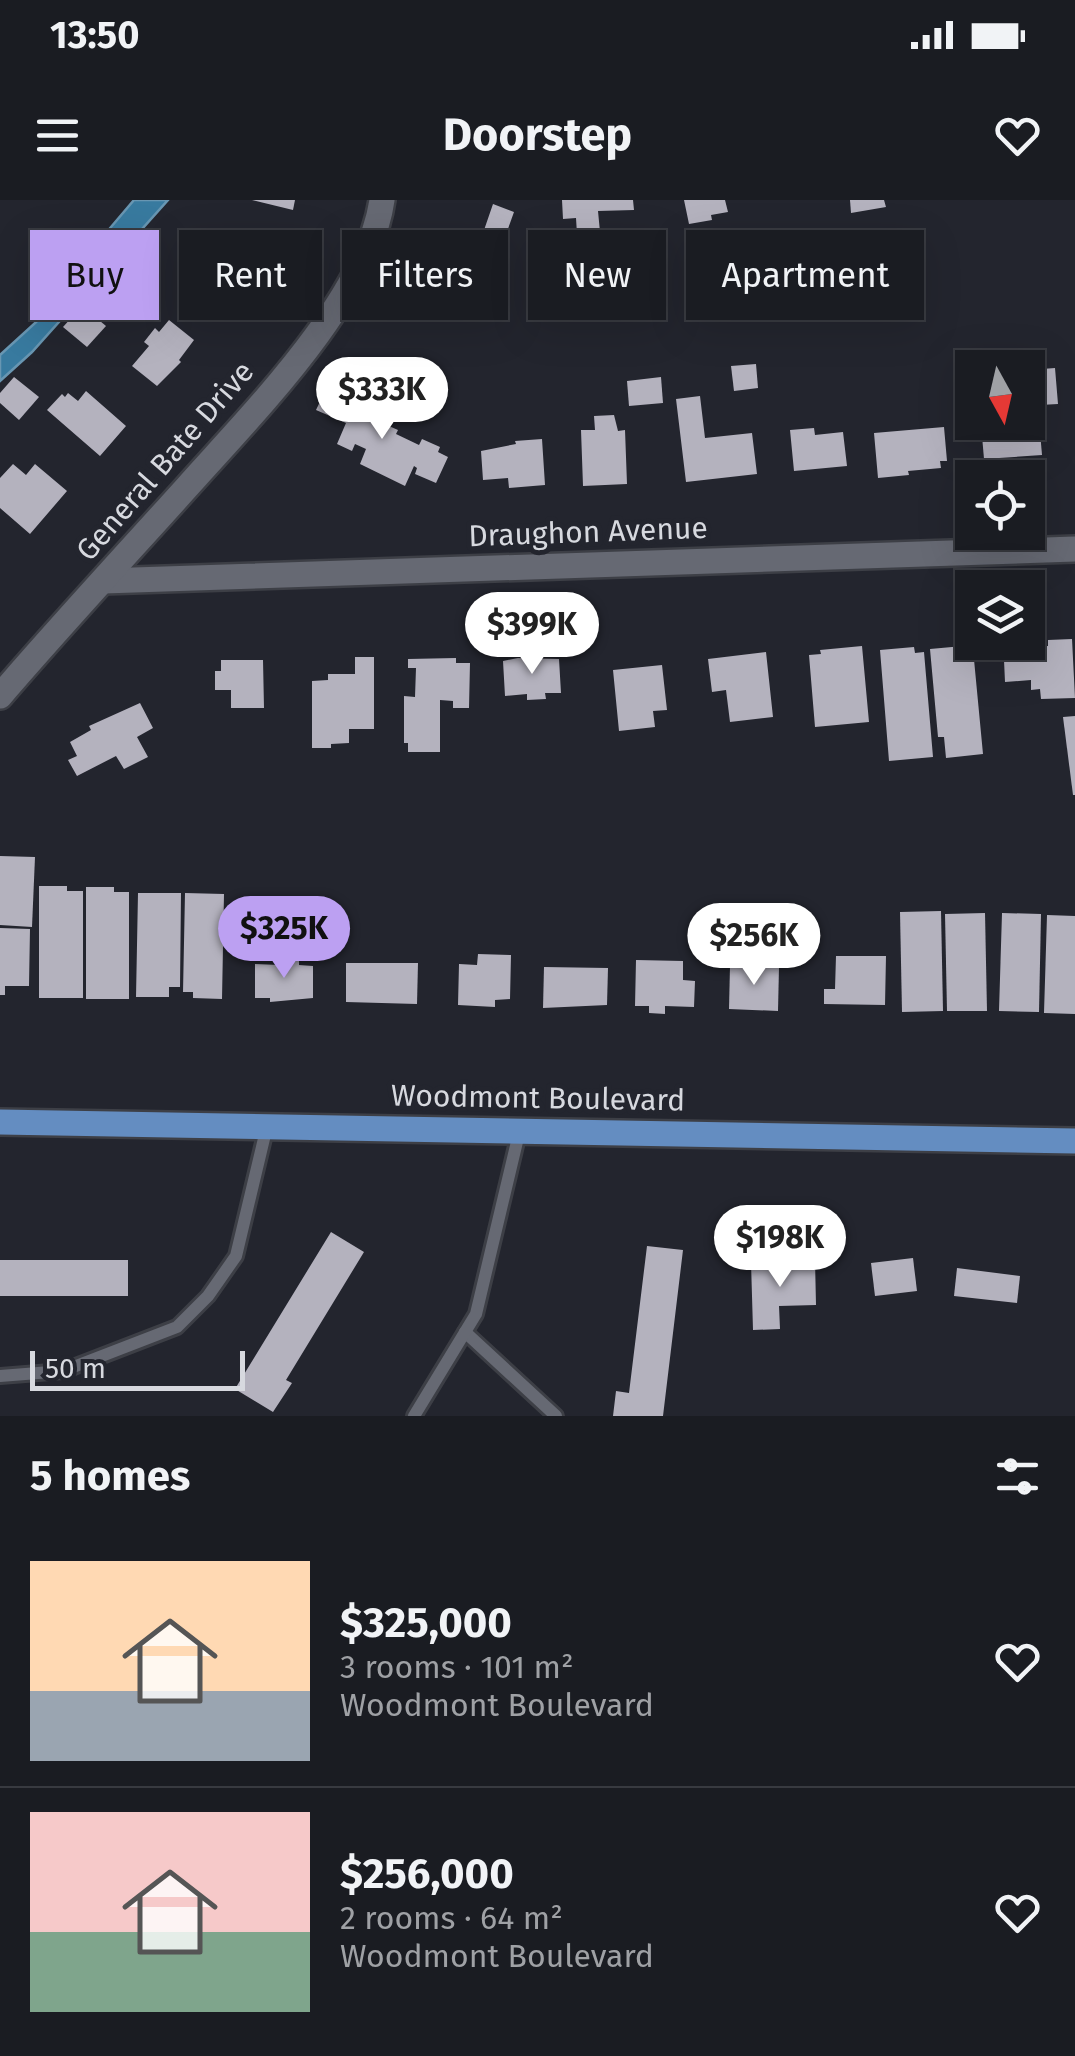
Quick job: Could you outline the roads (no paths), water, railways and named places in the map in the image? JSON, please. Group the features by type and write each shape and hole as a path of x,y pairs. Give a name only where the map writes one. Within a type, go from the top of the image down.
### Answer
{"main road":[{"name":"Woodmont Boulevard","path":"0,1122 1075,1140"}],"street":[{"name":"General Bate Drive","path":"0,696 246,422 334,309 358,266 382,200"},
{"name":"Draughon Avenue","path":"102,581 1075,549"}],"lane":[{"path":"0,1376 62,1370 178,1327 208,1296 236,1256 267,1126"},
{"path":"414,1416 476,1314 520,1130"},
{"path":"465,1332 556,1416"}],"water":[{"path":"134,200 168,200 141,230 108,230"},
{"path":"38,320 61,320 0,381 0,355"}]}
